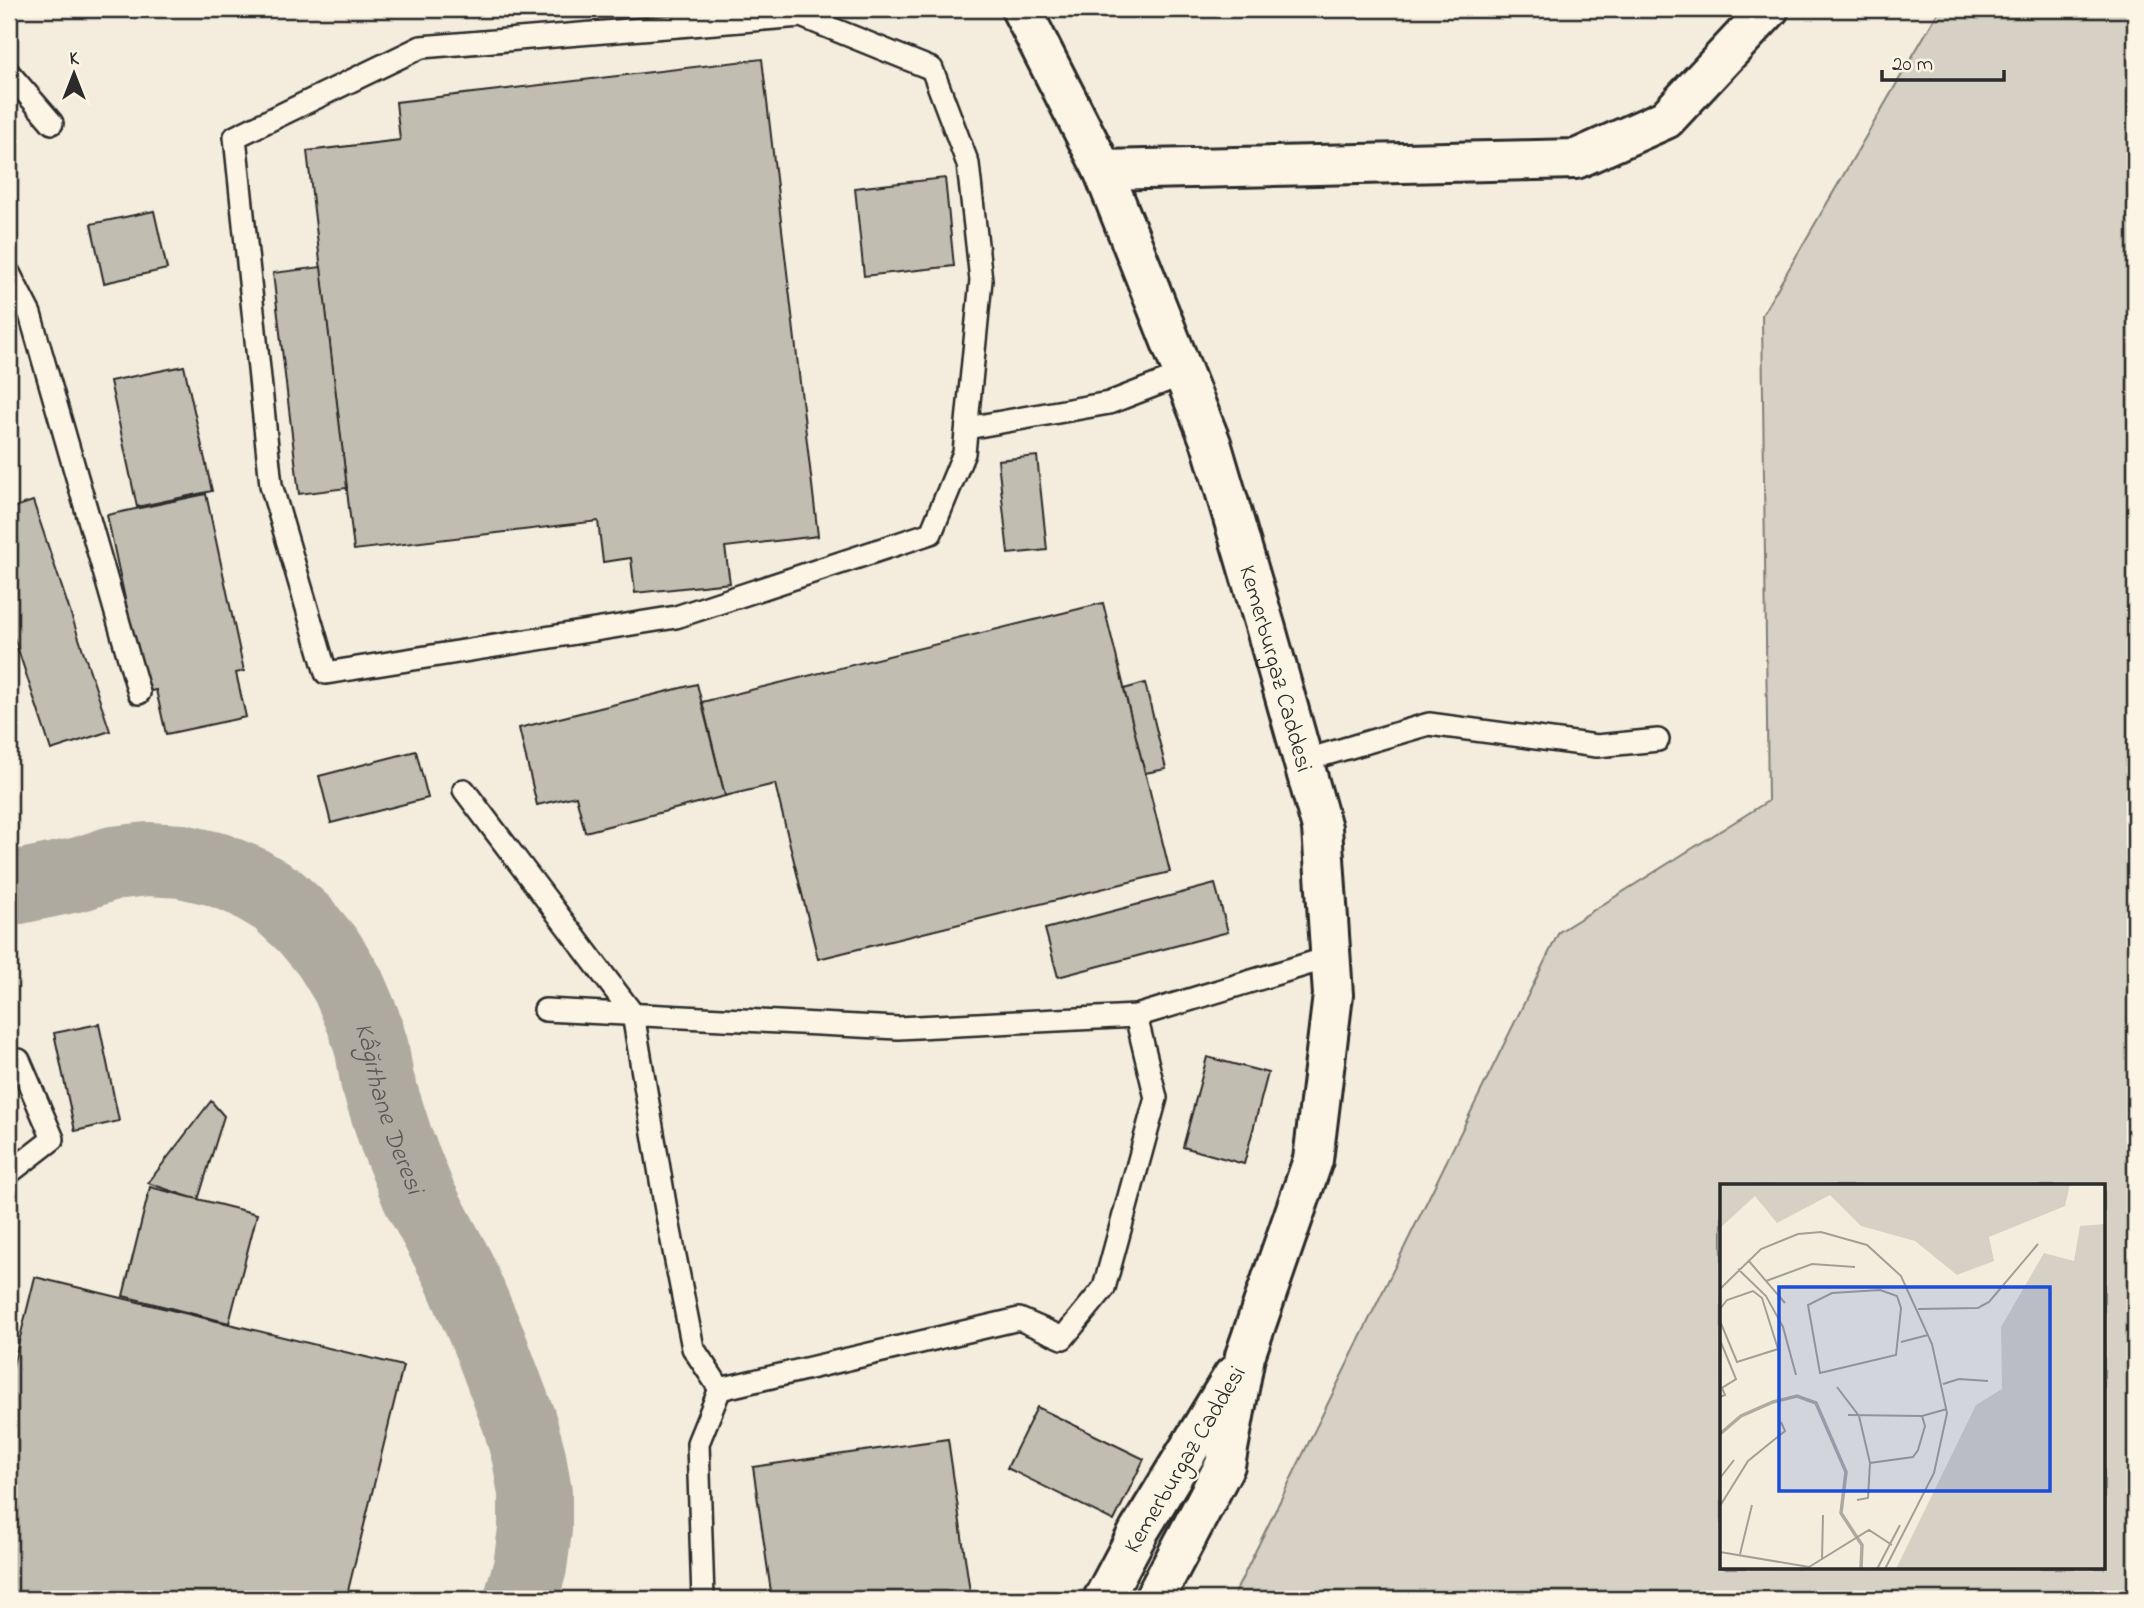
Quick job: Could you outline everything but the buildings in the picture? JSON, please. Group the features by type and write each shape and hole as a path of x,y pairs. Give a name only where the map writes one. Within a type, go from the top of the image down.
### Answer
{"main road":[{"name":"Kemerburgaz Caddesi","path":"1021,9 1103,170 1211,443 1322,828 1334,995 1314,1160 1245,1356 1226,1465 1154,1599"},
{"path":"1103,170 1576,159 1666,119 1769,9"},
{"name":"Kemerburgaz Caddesi","path":"1104,1599 1139,1531 1245,1356"}],"lane":[{"path":"801,16 932,69 968,164 981,280 967,428 964,453 931,533 676,617 326,673 271,485 235,137 421,47 801,16"},
{"path":"9,73 52,123"},
{"path":"9,273 30,314 139,693"},
{"path":"967,428 1109,403 1184,374"},
{"path":"1303,761 1429,724 1597,746 1658,740"},
{"path":"464,790 633,1014 666,1210 694,1348 720,1389"},
{"path":"545,1010 898,1028 1136,1016 1331,957"},
{"path":"720,1389 1019,1319 1063,1338 1104,1287 1156,1098 1136,1016"},
{"path":"9,1173 54,1139 19,1060"},
{"path":"704,1599 698,1443 720,1389"}],"shaded area":[{"path":"1940,9 2135,9 2135,1599 1232,1599 1559,932 1768,801 1762,315"}],"waterway":[{"name":"Kâğıthane Deresi","path":"9,889 80,874 113,863 148,859 182,861 216,869 248,882 278,900 305,925 329,954 348,985 363,1020 372,1049 377,1080 396,1139 419,1196 458,1269 519,1421 535,1493 535,1530 530,1567 521,1599"}]}
